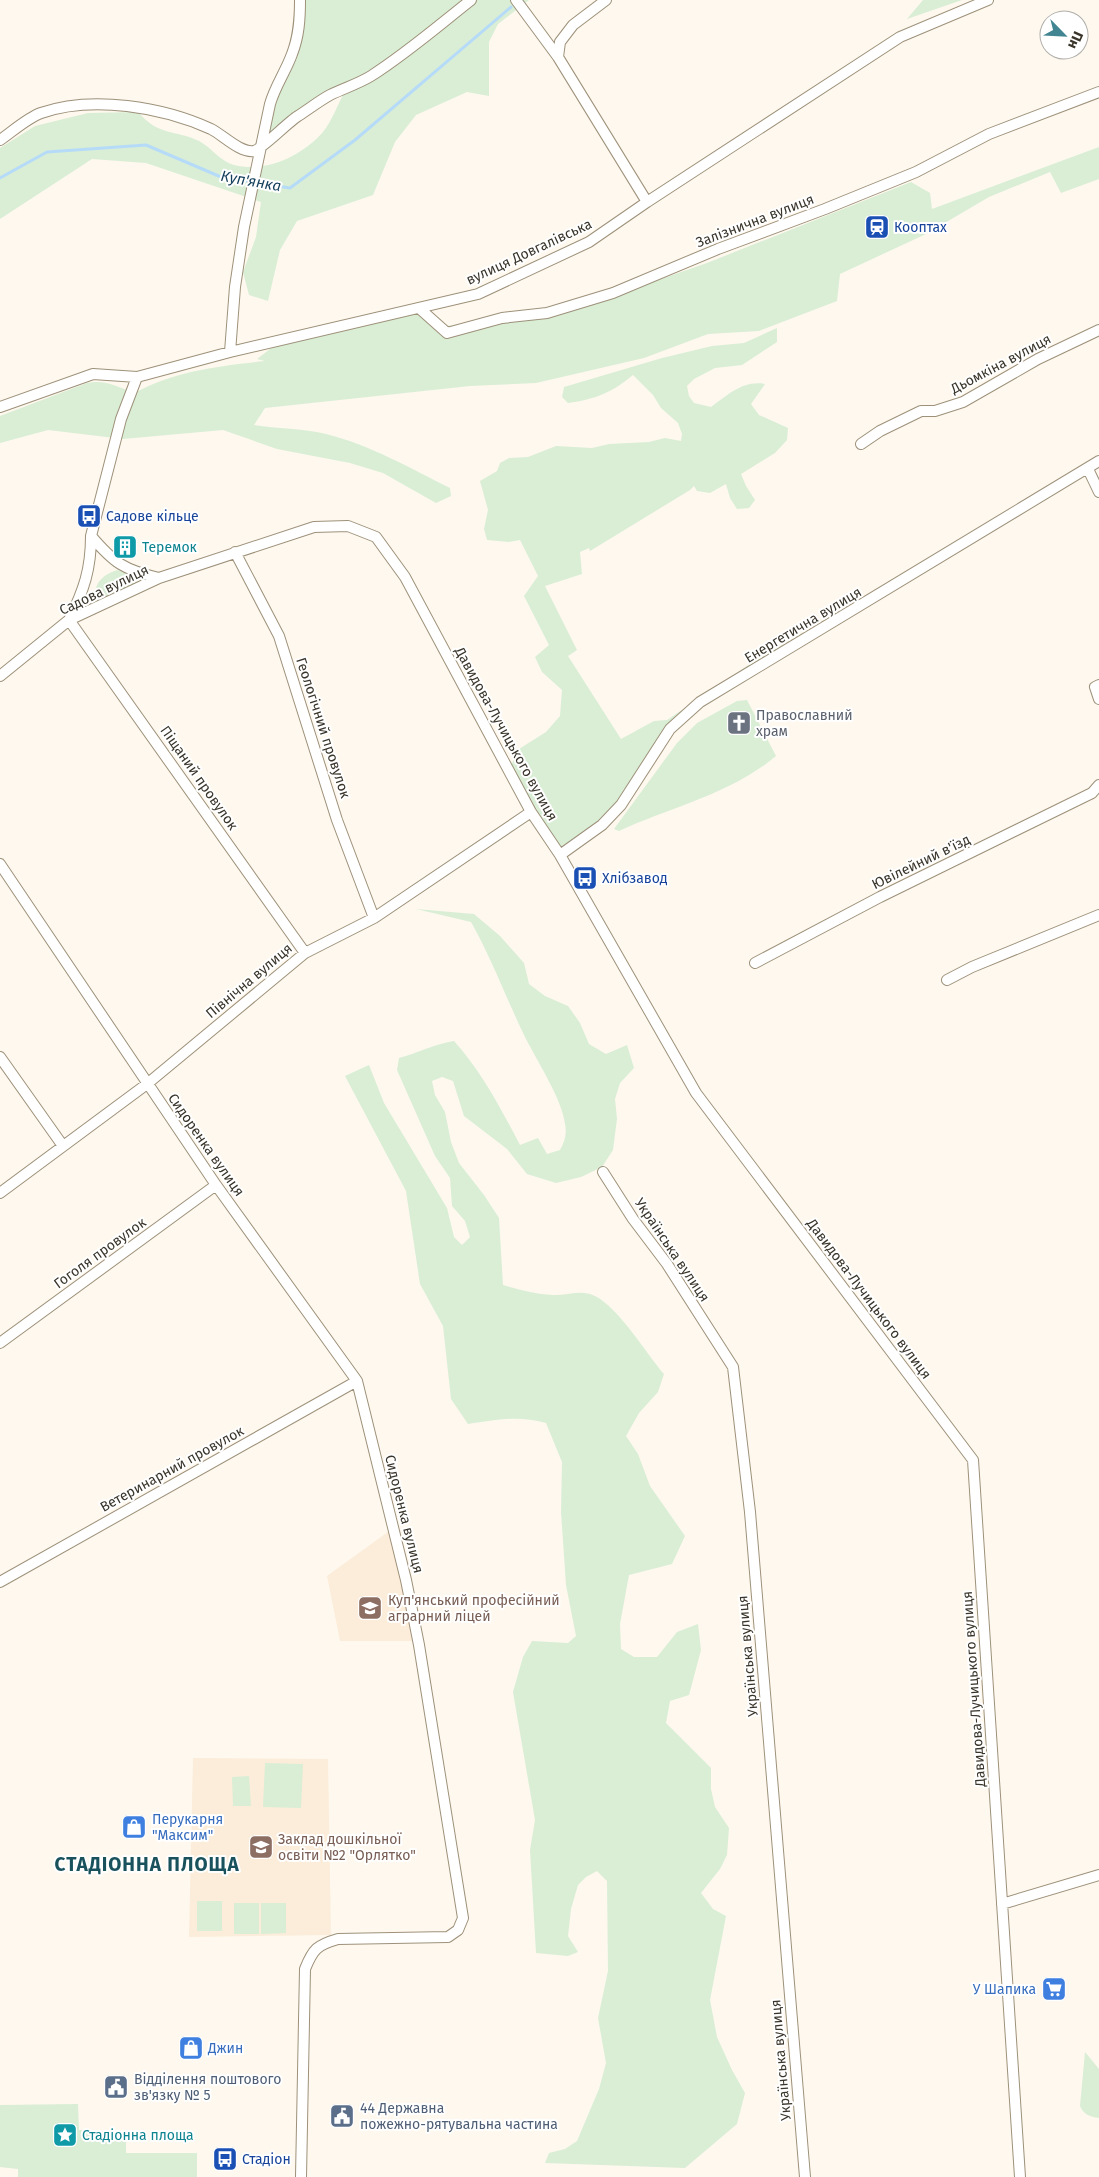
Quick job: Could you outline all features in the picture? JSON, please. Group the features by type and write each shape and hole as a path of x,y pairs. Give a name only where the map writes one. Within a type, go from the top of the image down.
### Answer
{"street":[{"path":"230,352 235,287 252,189 274,90 292,55 300,22 300,0"},
{"path":"0,140 39,113 66,106 97,104 145,109 178,116 214,131 249,151 260,149 296,117 330,95 352,87 371,76 422,40 470,0"},
{"path":"516,0 558,57 647,202"},
{"path":"558,57 560,42 573,25 606,0"},
{"name":"вулиця Довгалівська","path":"0,407 93,374 137,377 230,352 478,294 589,242 900,37 988,0"},
{"name":"Залізнична вулиця","path":"419,308 447,333 502,318 548,314 613,293 718,249 825,209 916,172 989,134 1099,92"},
{"name":"Дьомкіна вулиця","path":"861,444 880,431 921,411 935,411 963,402 1038,359 1099,330"},
{"path":"69,620 81,596 88,576 91,536 121,419 137,377"},
{"name":"Енергетична вулиця","path":"560,855 602,825 621,805 670,728 700,702 1099,461"},
{"path":"1088,469 1099,492"},
{"name":"Садова вулиця","path":"0,676 69,620 159,578 314,527 348,526 376,537"},
{"path":"91,536 109,557 120,564 159,578"},
{"name":"Давидова-Лучицького вулиця","path":"376,537 405,577 531,812 560,855 696,1093 973,1460 1020,2177"},
{"name":"Геологічний провулок","path":"235,552 279,636 337,820 374,918"},
{"name":"Піщаний провулок","path":"69,620 305,953"},
{"path":"1099,685 1095,688 1099,699"},
{"name":"Ювілейний в'їзд","path":"755,963 880,897 1092,793 1099,785"},
{"name":"Північна вулиця","path":"0,1193 147,1084 305,953 374,918 531,812"},
{"name":"Сидоренка вулиця","path":"0,864 216,1185 357,1381 406,1580 463,1918 458,1930 448,1937 338,1939 323,1944 312,1952 305,1969 301,2177"},
{"path":"947,980 972,967 1099,916"},
{"path":"0,1057 63,1146"},
{"name":"Українська вулиця","path":"603,1172 633,1219 667,1264 733,1367 750,1521 804,2177"},
{"name":"Гоголя провулок","path":"0,1343 216,1185"},
{"name":"Ветеринарний провулок","path":"0,1582 357,1381"},
{"path":"1002,1904 1099,1875"}],"shaded area":[{"name":"Куп'янський професійний аграрний ліцей","path":"392,1529 414,1641 340,1641 327,1576"},
{"name":"Заклад дошкільної освіти №2 \"Орлятко\"","path":"193,1758 328,1759 331,1935 189,1937"}],"green space":[{"path":"300,0 529,0 498,24 489,42 489,96 467,92 416,115 395,142 373,195 297,221 280,250 268,301 249,295 243,272 256,237 261,202 146,163 92,159 0,219 0,148 35,126 88,113 138,112 160,129 190,137 208,147 225,161 246,167 271,164 294,155 305,148 326,128 345,91 315,105 260,149 270,104 292,55"},
{"path":"923,0 962,0 907,19"},
{"path":"1099,147 1099,179 1061,193 1050,172 989,197 926,234 840,274 837,301 759,331 708,334 644,358 536,383 470,386 265,408 254,425 317,432 358,444 450,488 451,496 436,503 383,473 350,463 277,449 223,430 123,439 48,430 0,443 0,416 87,383 106,383 135,393 165,379 181,375 265,361 257,359 274,346 415,311 433,328 502,318 563,313 707,263 911,182 930,193 932,209"},
{"path":"777,328 777,342 742,365 715,368 694,379 687,386 689,396 694,403 711,407 743,386 757,383 765,384 751,404 759,415 788,428 787,440 775,453 741,474 755,500 749,508 737,509 730,498 726,484 710,493 697,491 694,486 590,551 589,548 580,552 582,574 545,586 577,650 568,656 621,739 654,721 667,720 747,666 804,632 670,729 622,803 560,855 508,772 519,749 546,732 560,716 562,690 542,672 535,657 549,645 524,596 538,576 520,540 509,542 487,540 484,529 488,510 480,481 497,471 500,463 509,458 528,457 556,446 592,448 609,444 649,442 665,438 681,441 682,434 678,423 661,408 653,395 633,375 610,391 595,397 568,403 562,397 564,387 662,358 712,346 744,343"},
{"path":"118,570 136,578 140,584 103,600 96,597 96,587 101,579 109,573"},
{"path":"747,700 776,756 740,780 720,790 619,831 614,829 677,743 697,723 737,701"},
{"path":"416,909 474,914 500,936 524,963 529,984 545,996 568,1006 580,1023 589,1044 606,1054 627,1045 634,1068 620,1083 615,1099 617,1119 613,1150 602,1167 581,1177 556,1183 527,1174 507,1149 464,1116 453,1081 442,1077 432,1081 435,1095 445,1112 451,1142 459,1163 499,1218 503,1285 528,1292 558,1295 584,1293 595,1296 622,1320 664,1374 658,1392 639,1413 626,1436 638,1454 650,1486 685,1536 672,1564 629,1575 620,1624 621,1649 634,1657 657,1657 677,1632 698,1624 701,1650 689,1695 670,1701 666,1723 711,1768 711,1789 715,1807 729,1828 727,1855 720,1869 701,1893 713,1909 726,1916 710,2000 717,2037 745,2093 737,2124 685,2168 545,2163 549,2153 565,2149 577,2141 599,2089 606,2063 598,2018 608,1971 607,1881 597,1871 586,1877 578,1885 571,1909 568,1936 578,1952 568,1956 536,1953 530,1850 535,1820 513,1692 523,1657 532,1641 568,1643 576,1636 566,1585 561,1512 562,1462 546,1423 516,1419 468,1424 451,1399 443,1326 420,1284 406,1191 345,1076 369,1065 384,1103 447,1208 454,1237 462,1245 470,1237 465,1221 452,1206 450,1178 435,1156 397,1070 399,1058 454,1041 482,1078 520,1145 538,1138 547,1154 560,1150 566,1128 563,1114 554,1092 525,1037 486,950 471,922"},
{"path":"265,1763 303,1764 301,1808 263,1807"},
{"path":"249,1776 251,1806 233,1806 232,1777"},
{"path":"197,1901 222,1901 222,1931 197,1931"},
{"path":"234,1903 259,1903 259,1934 234,1934"},
{"path":"261,1903 286,1903 286,1933 261,1934"},
{"path":"1085,2052 1099,2069 1099,2118 1087,2115 1080,2106"},
{"name":"Стадіонна площа","path":"78,2104 79,2130 126,2132 126,2153 197,2153 197,2177 18,2177 18,2169 0,2167 0,2105"}],"waterway":[{"name":"Куп'янка","path":"0,178 47,152 146,145 221,177 290,188 355,140 511,7"}],"place":[{"name":"Кооптах","path":"877,227"},
{"name":"Садове кільце","path":"89,516"},
{"name":"Теремок","path":"125,547"},
{"name":"Православний храм","path":"739,723"},
{"name":"Хлібзавод","path":"585,878"},
{"name":"Куп'янський професійний аграрний ліцей","path":"370,1608"},
{"name":"Перукарня \"Максим\"","path":"134,1827"},
{"name":"Заклад дошкільної освіти №2 \"Орлятко\"","path":"261,1847"},
{"name":"У Шапика","path":"1054,1989"},
{"name":"Джин","path":"191,2048"},
{"name":"Відділення поштового зв'язку № 5","path":"116,2087"},
{"name":"44 Державна пожежно-рятувальна частина","path":"342,2116"},
{"name":"Стадіонна площа","path":"65,2135"},
{"name":"Стадіон","path":"225,2159"}],"district":[{"name":"СТАДІОННА ПЛОЩА","path":"147,1864"}]}
